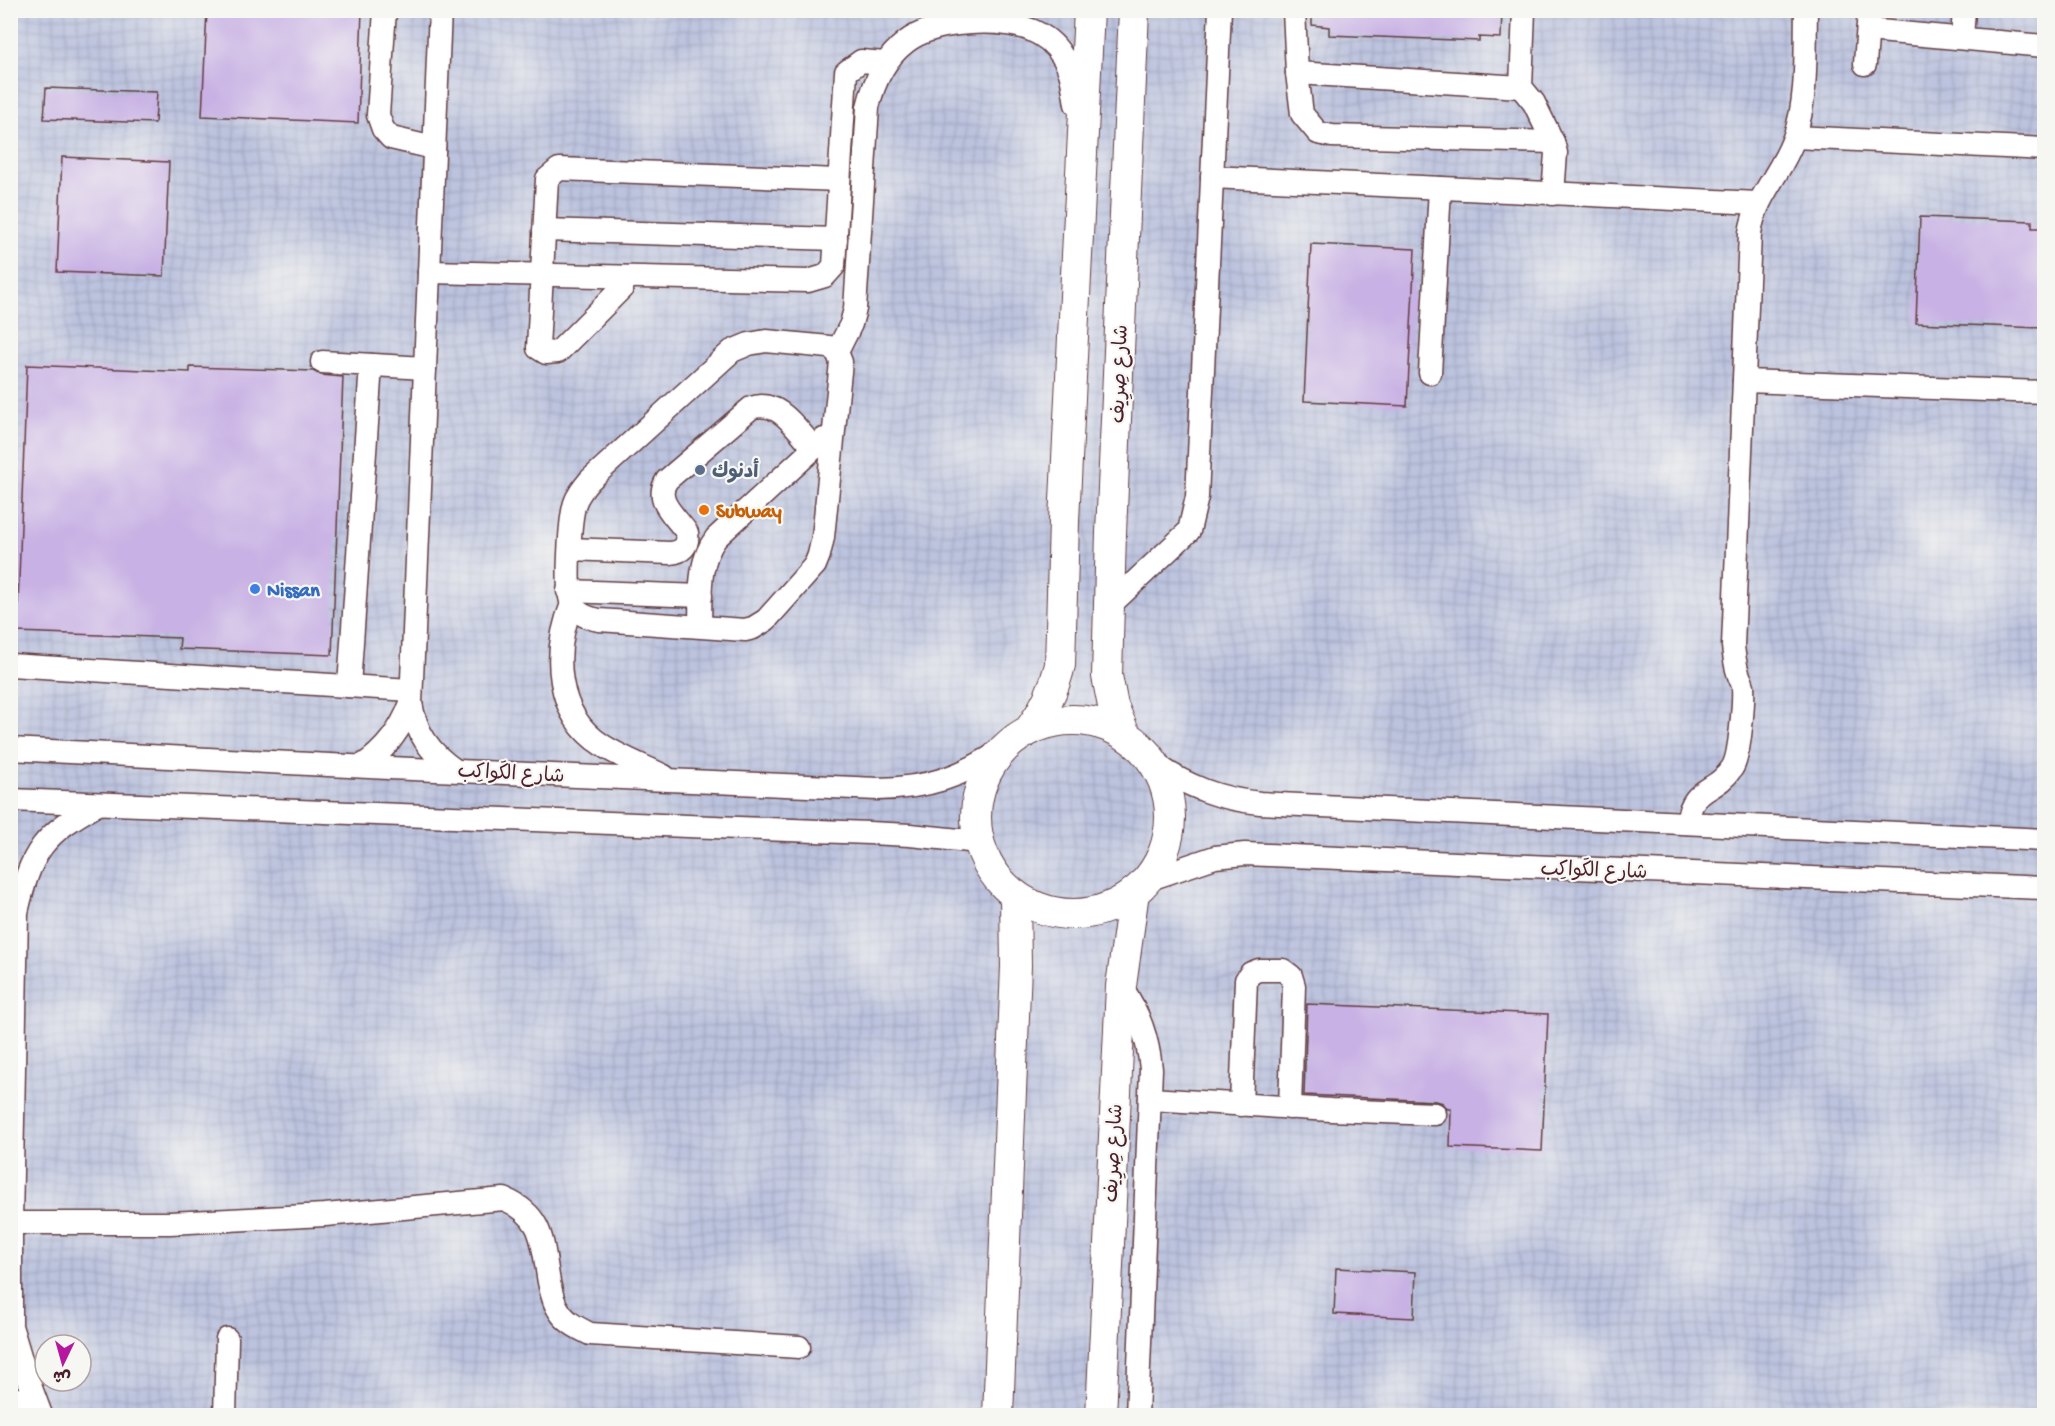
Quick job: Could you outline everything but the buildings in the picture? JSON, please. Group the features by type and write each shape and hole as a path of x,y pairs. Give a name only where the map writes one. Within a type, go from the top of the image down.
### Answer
{"main road":[{"path":"1030,729 1049,699 1060,665 1064,521 1089,10"},
{"name":"شارع صِرِيف","path":"1125,734 1118,721 1107,676 1134,10"},
{"path":"1068,720 1088,721 1125,734 1142,748 1155,764 1164,783 1169,803 1170,823 1167,843 1159,862 1141,886 1113,905 1088,913 1062,913 1037,907 1015,895 999,880 987,862 979,842 975,817 978,792 988,769 1003,749 1030,729 1048,723 1068,720"},
{"name":"شارع صِرِيف","path":"1101,1416 1121,986 1141,886"},
{"path":"998,1416 1016,966 1015,895"}],"street":[{"path":"385,10 378,115 383,129 391,138 434,148"},
{"path":"440,10 411,696 418,730 425,742 433,753 455,770"},
{"path":"1109,606 1189,531 1197,497 1220,10"},
{"path":"1294,10 1297,73 1302,114 1318,133 1332,136 1553,142"},
{"path":"1524,10 1521,87 1533,103 1553,142 1556,153 1553,194"},
{"path":"1687,823 1694,801 1701,792 1725,776 1737,759 1739,748 1743,685 1736,666 1733,646 1750,233 1758,202 1778,172 1795,137 1803,100 1806,10"},
{"path":"1962,38 1964,10"},
{"path":"1865,64 1868,20 1962,38 2044,46"},
{"path":"837,352 851,324 855,309 868,107 877,77 885,63 908,40 923,32 943,27 986,24 1029,30 1054,46 1069,68 1083,142"},
{"path":"429,272 808,281 825,276 834,266 846,72 861,61 885,63"},
{"path":"1297,73 1521,87"},
{"path":"1795,137 2044,149"},
{"path":"626,277 622,288 558,352 546,353 538,348 547,179 559,169 839,180"},
{"path":"1212,177 1758,202"},
{"path":"1430,374 1440,188"},
{"path":"544,230 836,239"},
{"path":"570,598 580,614 599,620 745,630 760,624 815,565 819,555 823,537 841,367 837,352 824,345 766,341 749,344 732,351 580,491 572,512 570,598 560,667 565,698 573,716 586,733 603,746 670,780"},
{"path":"322,362 425,368"},
{"path":"349,686 371,365"},
{"path":"1744,381 2044,393"},
{"path":"570,549 670,553 682,550 688,539 687,533 665,504 663,485 751,408 763,405 778,409 814,448"},
{"path":"700,626 703,562 706,552 716,538 834,429"},
{"path":"570,598 701,596"},
{"path":"10,665 349,686 411,696"},
{"path":"362,766 373,759 400,728 411,696"},
{"name":"شارع الكَواكِب","path":"10,749 670,780 905,788 932,784 957,776 1003,749"},
{"path":"1155,764 1194,788 1215,796 1249,802 2044,840"},
{"path":"10,800 869,833 979,842"},
{"path":"41,1414 11,1327 12,1058 17,912 25,878 41,846 67,821 98,804"},
{"name":"شارع الكَواكِب","path":"1141,886 1215,857 1245,854 2044,888"},
{"path":"10,885 17,912"},
{"path":"1241,1105 1246,980 1251,973 1259,970 1283,970 1291,976 1294,986 1290,1108"},
{"path":"1121,986 1131,1001 1145,1034 1151,1069 1137,1416"},
{"path":"1150,1099 1435,1114"},
{"path":"11,1223 181,1222 325,1215 504,1199 520,1206 533,1218 540,1233 551,1289 558,1309 571,1324 590,1334 800,1347"},
{"path":"225,1416 227,1339"},
{"path":"10,1396 26,1402 41,1414"}],"shaded area":[{"path":"10,11 2044,11 2044,1415 11,1415"}],"place":[{"name":"أدنوك","path":"700,470"},
{"name":"Subway","path":"704,510"},
{"name":"Nissan","path":"255,589"}]}
